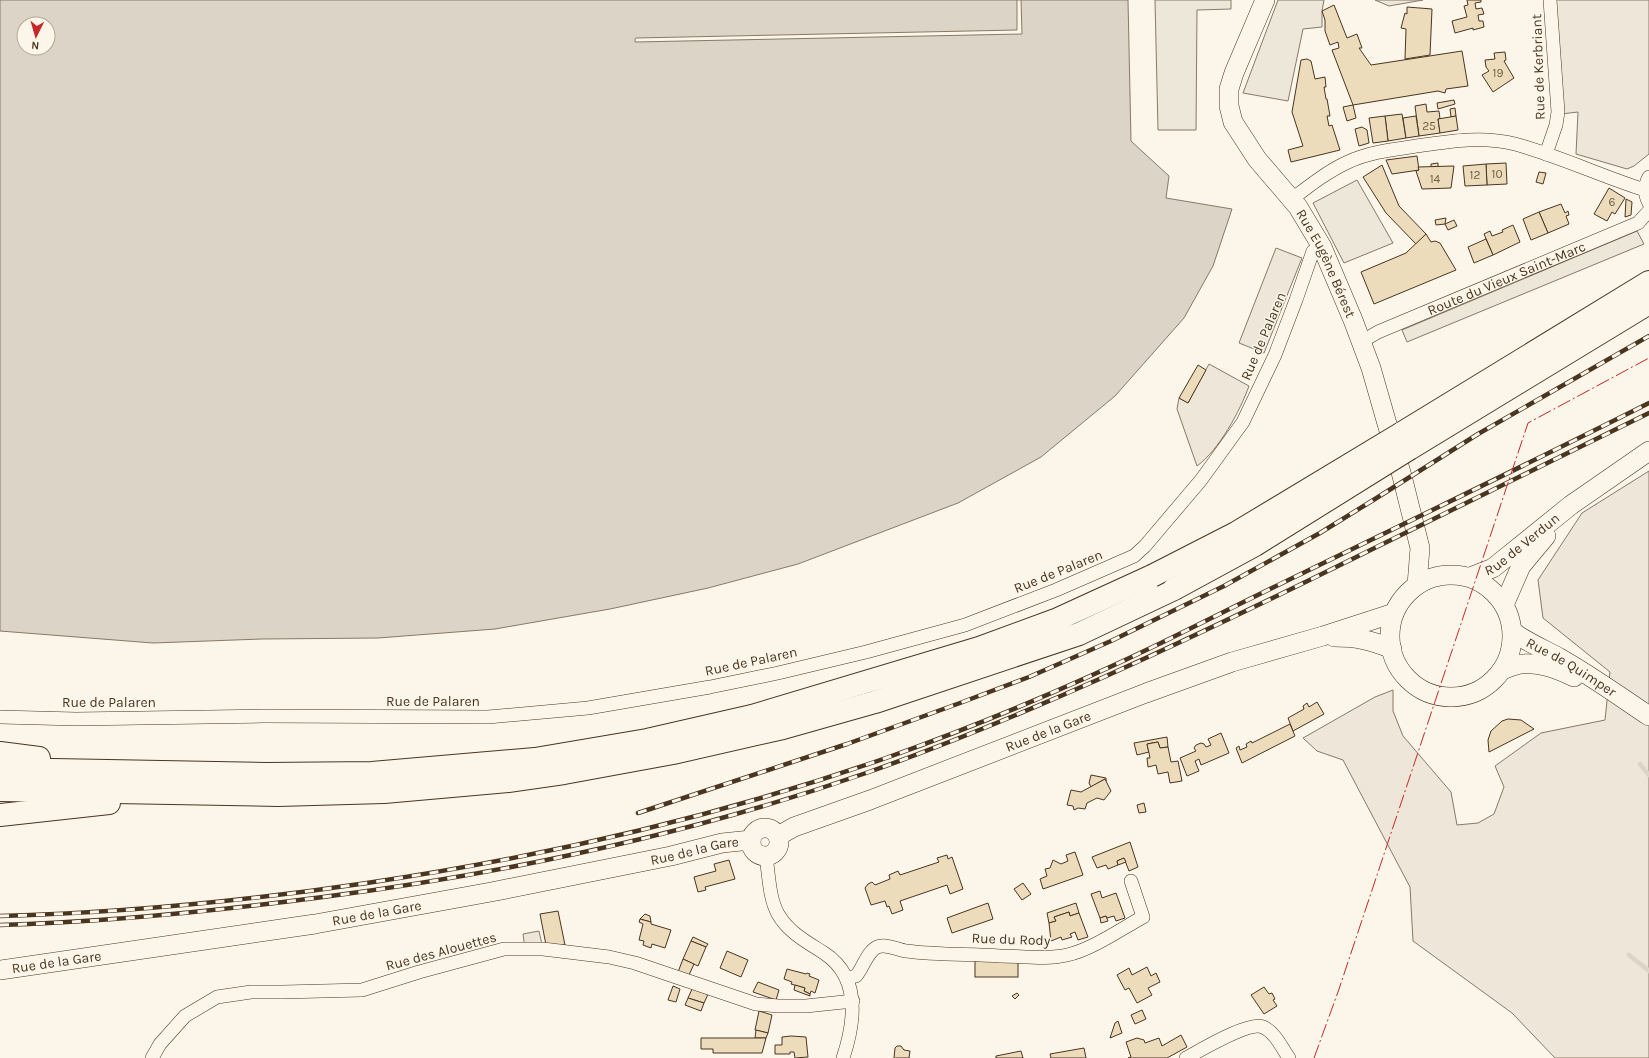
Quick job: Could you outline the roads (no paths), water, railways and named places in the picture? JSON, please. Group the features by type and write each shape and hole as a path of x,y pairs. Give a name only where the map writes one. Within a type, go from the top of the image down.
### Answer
{"highway":[{"path":"1506,380 1649,282"},
{"path":"0,769 266,774 372,773 535,759 647,740 752,716 979,648 1058,620 1152,576 1236,533 1405,441 1506,380 1649,303"},
{"path":"0,790 278,795 384,792 508,781 564,773 673,753 791,726 874,702 1079,634 1174,589 1254,545 1405,441"},
{"path":"0,753 149,772"},
{"path":"0,815 92,805 174,793"}],"main road":[{"name":"Rue Eugène Bérest","path":"1265,0 1234,73 1229,89 1229,106 1233,122 1257,159 1292,199 1322,247 1361,342 1371,368 1402,476 1420,548 1417,585"},
{"name":"Rue de Verdun","path":"1470,578 1493,568 1571,505 1649,451"},
{"name":"Rue de Verdun","path":"1504,605 1521,566 1571,505"},
{"name":"Rue Eugène Bérest","path":"1420,548 1431,562 1451,575"},
{"path":"1451,575 1470,578 1481,582 1499,597 1504,605 1510,617 1513,632 1510,652 1502,670 1486,686 1475,692 1453,697 1429,693 1411,682 1399,669 1392,649 1390,634 1394,613 1404,597 1417,585 1431,578 1451,575"},
{"name":"Rue de la Gare","path":"766,857 760,856 754,852 751,846 750,840 753,833 758,830 765,828 774,831 778,836 794,827 870,800 1168,685 1232,662 1323,636 1394,613"},
{"name":"Rue de Quimper","path":"1513,632 1530,643 1584,672 1649,716"},
{"name":"Rue de la Gare","path":"1323,636 1355,637 1374,641 1392,649"},
{"name":"Rue de Quimper","path":"1502,670 1520,664 1539,665 1561,671 1630,703"},
{"path":"766,857 778,850 780,843 778,836"},
{"name":"Rue de la Gare","path":"0,970 315,924 492,892 671,856 722,843 750,840"}],"street":[{"name":"Rue de Kerbriant","path":"1546,154 1556,125 1558,112 1550,0"},
{"path":"1292,199 1343,164 1372,153 1454,140 1492,140 1515,144 1645,190"},
{"path":"1649,177 1645,190 1649,203"},
{"name":"Route du Vieux Saint-Marc","path":"1361,342 1378,332 1638,223 1649,211"},
{"name":"Rue de Palaren","path":"0,717 76,719 264,716 488,717 588,708 710,687 778,673 866,652 965,625 1056,590 1102,570 1134,556 1146,546 1201,480 1243,422 1275,355 1313,251"},
{"path":"766,857 773,901 778,914 793,933 837,964 847,978 853,1001 852,1024 843,1058"},
{"name":"Rue du Rody","path":"847,978 856,976 862,970 870,954 877,947 884,946 906,951 928,953 1052,957 1067,955 1084,949 1143,917 1131,881"},
{"name":"Rue des Alouettes","path":"152,1058 160,1044 185,1016 217,997 251,992 362,990 419,972 504,949 543,949 609,957 636,963 756,1004 806,1006 853,1001"},
{"path":"1186,1058 1240,1030 1255,1025 1264,1027 1273,1035 1290,1058"}],"waterway":[{"path":"1640,764 1649,775"},
{"path":"1629,955 1649,971"}],"railway":[{"path":"638,813 847,744 960,703 1029,677 1111,641 1224,586 1320,533 1478,434 1649,336"},
{"path":"0,916 92,912 230,901 433,873 564,848 694,817 758,799 886,758 956,732 1094,674 1161,643 1649,403"},
{"path":"0,925 121,919 243,907 323,897 462,876 599,849 735,814 802,794 929,750 988,727 1104,677 1220,624 1649,413"}]}
